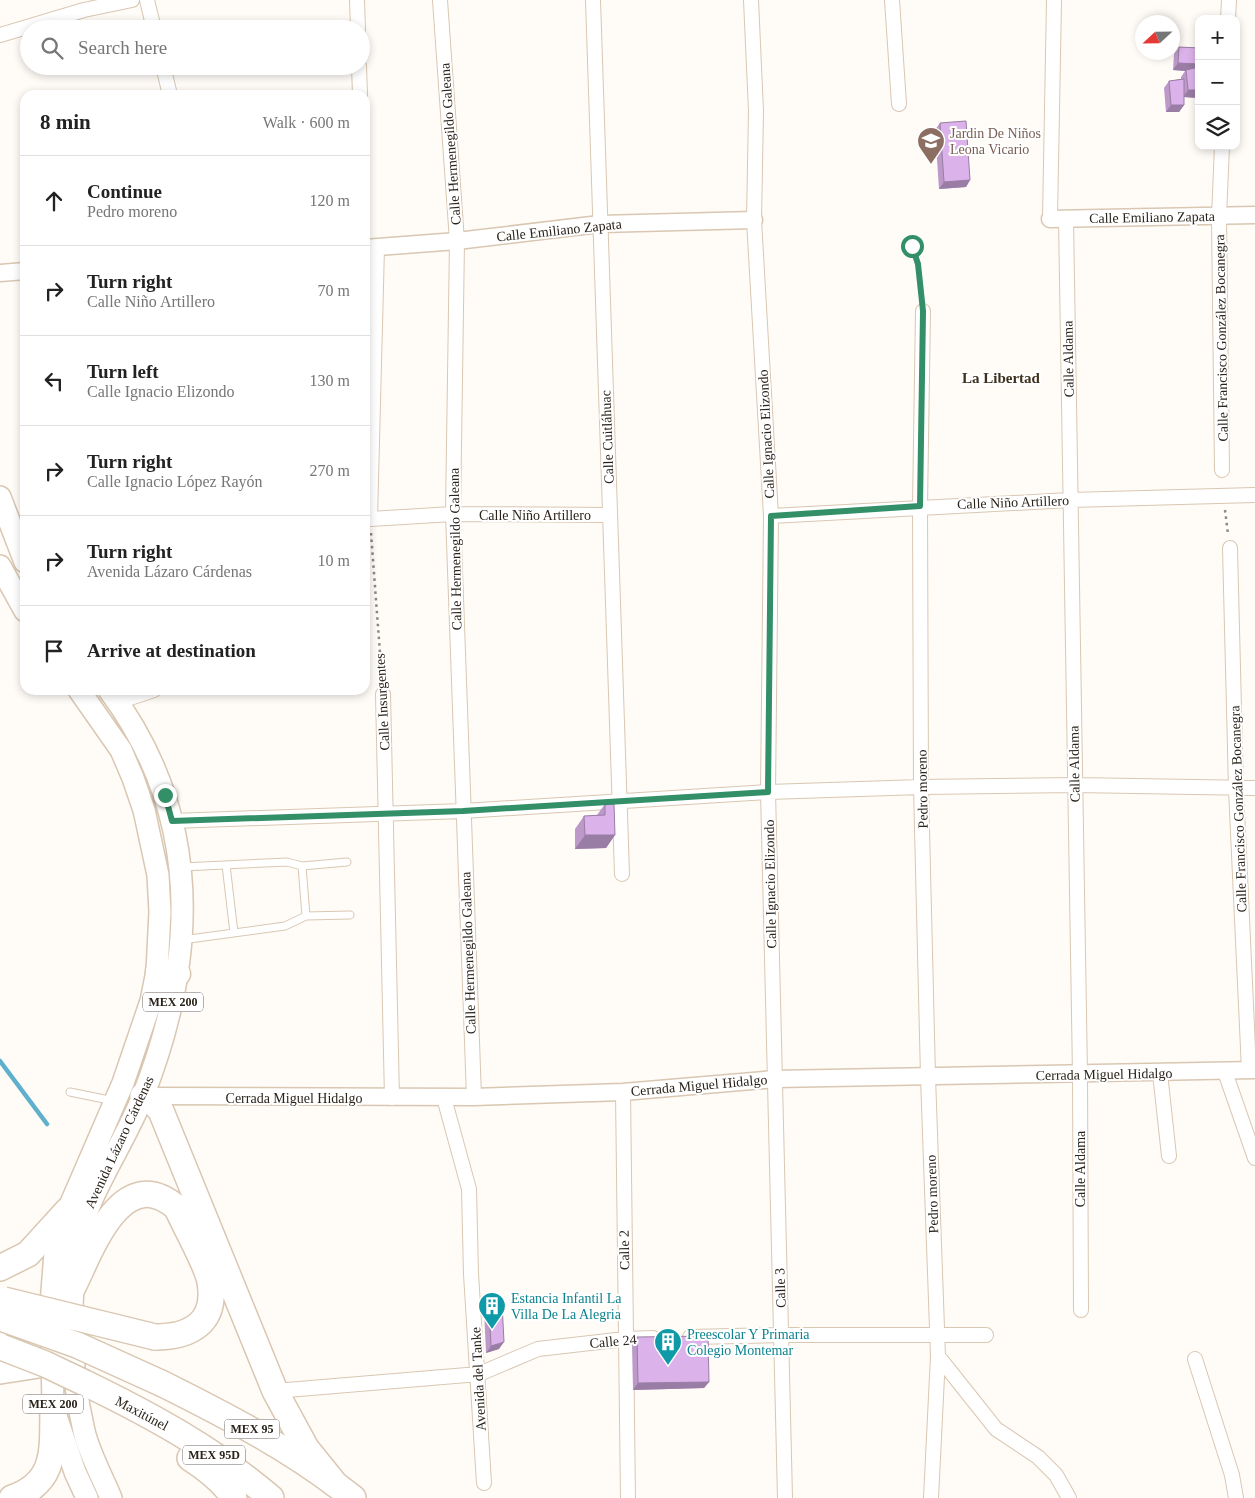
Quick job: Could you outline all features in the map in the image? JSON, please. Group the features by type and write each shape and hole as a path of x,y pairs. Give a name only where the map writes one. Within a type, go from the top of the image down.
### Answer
{"highway":[{"path":"143,1096 153,1102 161,1111 275,1391 306,1448 344,1491"},
{"path":"1,1309 155,1337 176,1337 192,1330 205,1317 212,1302 210,1281 177,1208 170,1202 153,1195 136,1196 121,1205 106,1220 73,1287"},
{"path":"0,1268 28,1254 68,1210"},
{"name":"MEX 95","path":"1,1309 163,1384 246,1426 344,1491"},
{"name":"Maxitúnel","path":"0,1355 45,1364 153,1417 241,1472 271,1498"},
{"path":"85,1383 100,1404 114,1415 176,1448 207,1468 228,1488 234,1498"},
{"path":"12,1498 24,1494 35,1486 48,1469 52,1449 53,1407"}],"main road":[{"path":"0,497 20,547"},
{"path":"0,566 20,602"},
{"name":"Avenida Lázaro Cárdenas","path":"82,695 121,750 144,810 158,875 160,912 168,973 163,1040 143,1096 87,1213 75,1252 71,1313 74,1370 84,1432 111,1498"},
{"name":"Avenida Lázaro Cárdenas","path":"53,1407 51,1304 55,1253 68,1210 116,1101 139,1040 151,1001 168,973 182,940 180,868 172,821 155,766 114,696"},
{"name":"MEX 200","path":"53,1407 75,1472 87,1498"}],"street":[{"path":"50,20 84,10 132,0"},
{"path":"147,0 152,20"},
{"path":"357,0 358,20"},
{"name":"Calle Hermenegildo Galeana","path":"440,0 457,241 453,514 474,1098"},
{"name":"Calle Cuitláhuac","path":"593,0 622,874"},
{"name":"Calle Ignacio Elizondo","path":"751,0 756,111 754,220 771,516 768,792 775,1079"},
{"path":"892,0 900,104"},
{"name":"Calle Aldama","path":"1054,0 1058,219 1070,500 1080,1075 1081,1310"},
{"path":"1228,15 1229,0"},
{"path":"0,35 20,29"},
{"path":"165,75 169,90"},
{"path":"359,75 360,90"},
{"name":"Calle Francisco González Bocanegra","path":"1222,150 1219,217 1222,470"},
{"name":"Calle Emiliano Zapata","path":"1058,219 1255,215"},
{"name":"Calle Emiliano Zapata","path":"371,248 457,241 600,224 754,220"},
{"path":"370,519 371,248"},
{"path":"0,273 20,271"},
{"name":"Pedro moreno","path":"923,311 920,506 921,787 928,1077 938,1356 931,1498"},
{"name":"Calle Niño Artillero","path":"771,516 920,506 1255,495"},
{"name":"Calle Niño Artillero","path":"370,519 453,514 610,515"},
{"name":"Calle Francisco González Bocanegra","path":"1230,548 1236,789 1252,1070"},
{"name":"Calle Insurgentes","path":"383,694 392,1098"},
{"path":"172,821 386,812 463,811 768,792 921,787 1074,785 1255,788"},
{"name":"Cerrada Miguel Hidalgo","path":"143,1096 474,1098 623,1092 775,1079 1080,1075 1252,1070"},
{"path":"1225,1072 1255,1158"},
{"path":"1160,1073 1169,1156"},
{"name":"Calle 3","path":"775,1079 785,1498"},
{"name":"Calle 2","path":"623,1092 628,1498"},
{"name":"Avenida del Tanke","path":"444,1098 469,1189 471,1274 479,1374 484,1483"},
{"name":"Calle 24","path":"275,1391 479,1374 538,1350 625,1339 782,1335 986,1335"},
{"path":"938,1356 996,1429 1038,1457 1056,1475 1069,1498"},
{"path":"1195,1360 1232,1475 1236,1498"}],"lane":[{"path":"180,868 287,862 302,866 347,862"},
{"path":"226,865 234,933"},
{"path":"302,866 306,916"},
{"path":"182,940 285,926 306,916 350,915"},
{"path":"70,1092 116,1101"}],"path":[{"path":"912,246 918,264 923,311"},
{"name":"Calle Insurgentes","path":"370,519 383,694"}],"building":[{"path":"1180,47 1195,48 1195,64 1178,63 1178,60 1180,60"},
{"path":"1195,68 1195,90 1188,90 1186,70"},
{"path":"1184,79 1184,105 1171,105 1169,81"},
{"path":"966,121 970,180 944,182 940,123"},
{"path":"605,804 614,804 615,835 585,835 584,816 605,815"},
{"path":"489,1303 502,1303 504,1342 491,1346"},
{"name":"Preescolar Y Primaria Colegio Montemar","path":"708,1336 709,1382 638,1383 637,1337"}],"waterway":[{"path":"0,1061 47,1124"}],"place":[{"name":"Jardin De Niños Leona Vicario","path":"931,165"},
{"name":"Estancia Infantil La Villa De La Alegria","path":"492,1330"},
{"name":"Preescolar Y Primaria Colegio Montemar","path":"668,1366"}],"district":[{"name":"La Libertad","path":"1001,378"}],"route":[{"path":"165,795 172,821 386,812 463,811 768,792 771,516 920,506 923,311 918,264 912,246"}]}
